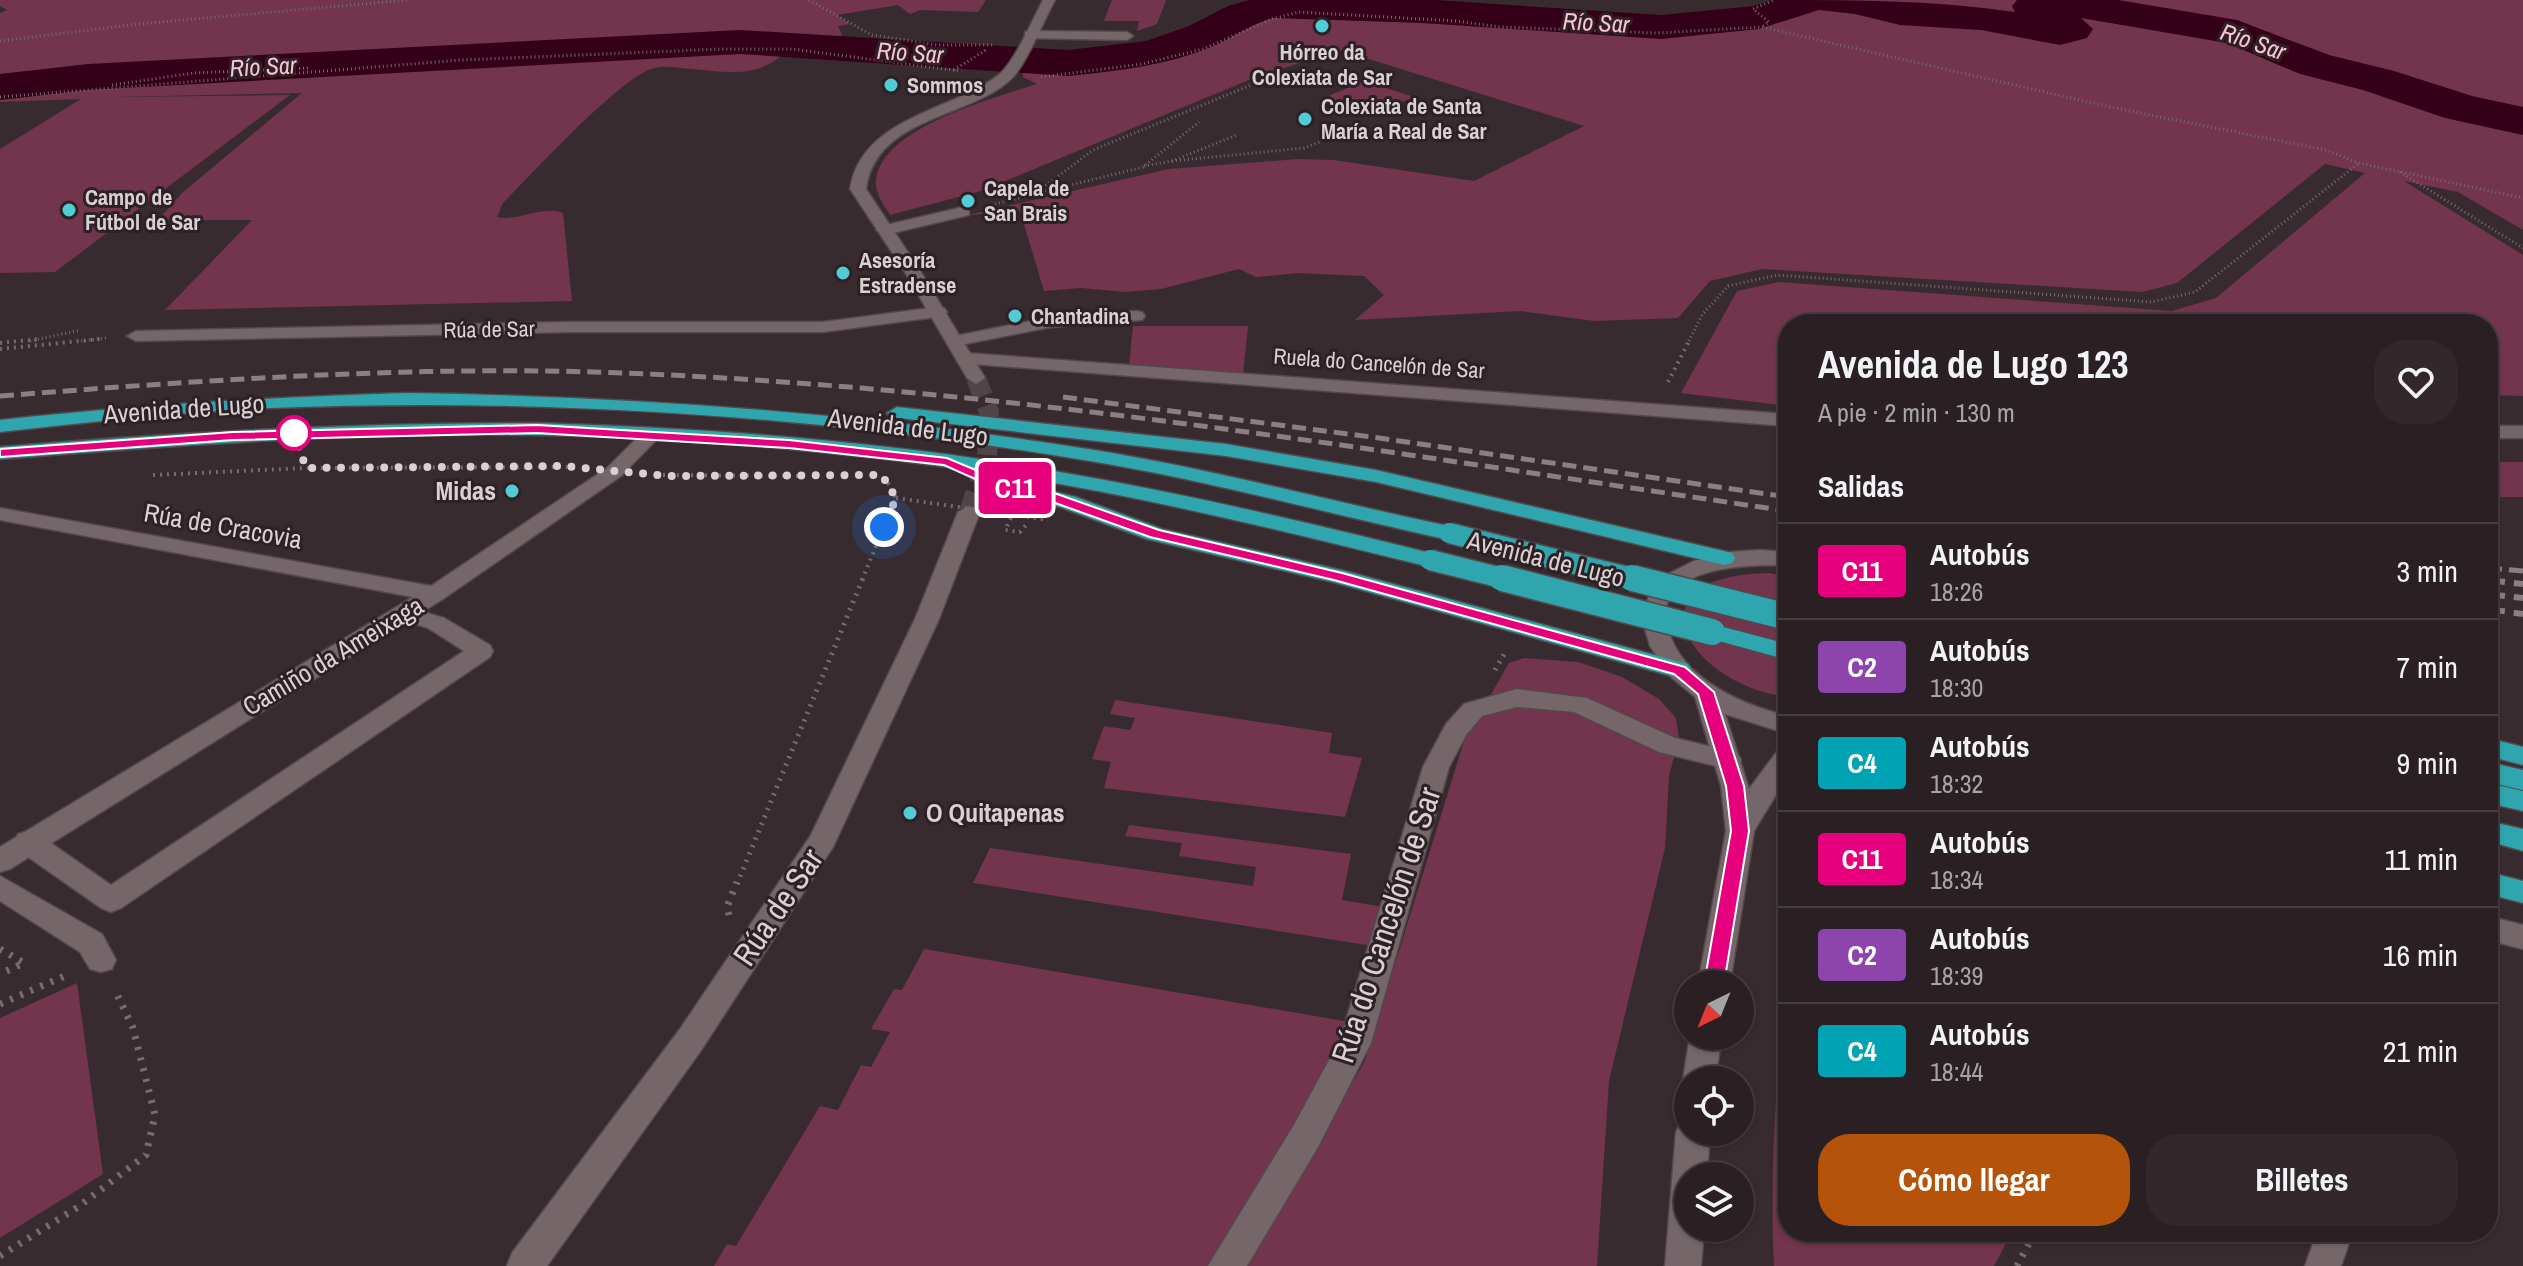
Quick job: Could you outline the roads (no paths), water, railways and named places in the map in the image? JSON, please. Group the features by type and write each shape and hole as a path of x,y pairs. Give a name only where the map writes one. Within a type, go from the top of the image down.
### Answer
{"highway":[{"path":"389,398 577,392 780,401 1226,450 1376,476 1724,558"},
{"name":"Avenida de Lugo","path":"0,426 179,409 389,398 635,406 810,418 1092,455 1449,533 1778,615"},
{"name":"Avenida de Lugo","path":"0,453 317,432 537,429 816,446 1001,468 1218,509 1778,649"},
{"path":"947,462 997,484 1068,502 1155,534 1337,576 1679,670"},
{"path":"2498,750 2523,756"},
{"path":"2498,774 2523,780"},
{"path":"2498,795 2523,801"},
{"path":"2498,834 2523,840"},
{"path":"2498,886 2523,892"}],"street":[{"path":"976,378 938,312 858,189 861,169 881,145 909,123 983,91 1006,76 1049,0"},
{"path":"1028,39 1127,36"},
{"path":"884,230 963,212"},
{"name":"Rúa de Sar","path":"136,336 555,327 823,327 938,312"},
{"path":"955,341 1051,322 1136,316"},
{"name":"Ruela do Cancelón de Sar","path":"966,359 1778,419"},
{"path":"2498,432 2523,432"},
{"name":"Camiño da Ameixaga","path":"1,865 28,842 435,594 614,472 652,434"},
{"name":"Rúa de Sar","path":"525,1266 682,1051 823,840 911,654 969,512"},
{"name":"Rúa de Cracovia","path":"0,514 435,594"},
{"path":"1778,556 1724,558 1702,563 1675,577 1658,599 1654,612 1659,641 1679,670 1706,692 1751,714 1778,722"},
{"path":"28,842 111,900 481,651 436,623 404,613"},
{"path":"1706,692 1735,786 1740,831 1716,970"},
{"name":"Rúa do Cancelón de Sar","path":"1226,1266 1306,1136 1355,1043 1436,767 1455,730 1473,710 1517,698 1578,704 1668,745 1728,760"},
{"path":"1740,831 1761,792 1778,769"},
{"path":"1,865 91,943 101,960"},
{"path":"2498,931 2523,937"},
{"path":"1683,1266 1692,1146"},
{"path":"2323,1266 2331,1242"}],"waterway":[{"name":"Río Sar","path":"0,87 88,77 740,42 1068,63 1154,52 1204,35 1242,14 1273,6 1422,11 1661,27 1759,17 1809,0"},
{"name":"Río Sar","path":"1827,0 1855,2 1900,13 1981,18 2060,33 2073,29 2032,9 2032,6 2059,2 2237,32 2315,65 2378,80 2461,108 2523,121"}],"tunnel":[{"path":"969,512 987,460 989,412 976,378"}],"railway":[{"path":"0,396 233,380 467,371 623,373 769,381 1061,408 1778,510"},
{"path":"1063,397 1379,438 1778,496"},
{"path":"2498,569 2523,571"},
{"path":"2498,581 2523,584"},
{"path":"2498,595 2523,598"},
{"path":"2498,610 2523,614"}],"place":[{"name":"Hórreo da Colexiata de Sar","path":"1322,26"},
{"name":"Sommos","path":"891,85"},
{"name":"Colexiata de Santa María a Real de Sar","path":"1305,119"},
{"name":"Capela de San Brais","path":"968,201"},
{"name":"Campo de Fútbol de Sar","path":"69,210"},
{"name":"Asesoría Estradense","path":"843,273"},
{"name":"Chantadina","path":"1015,316"},
{"name":"Midas","path":"512,491"},
{"name":"O Quitapenas","path":"910,813"}]}
